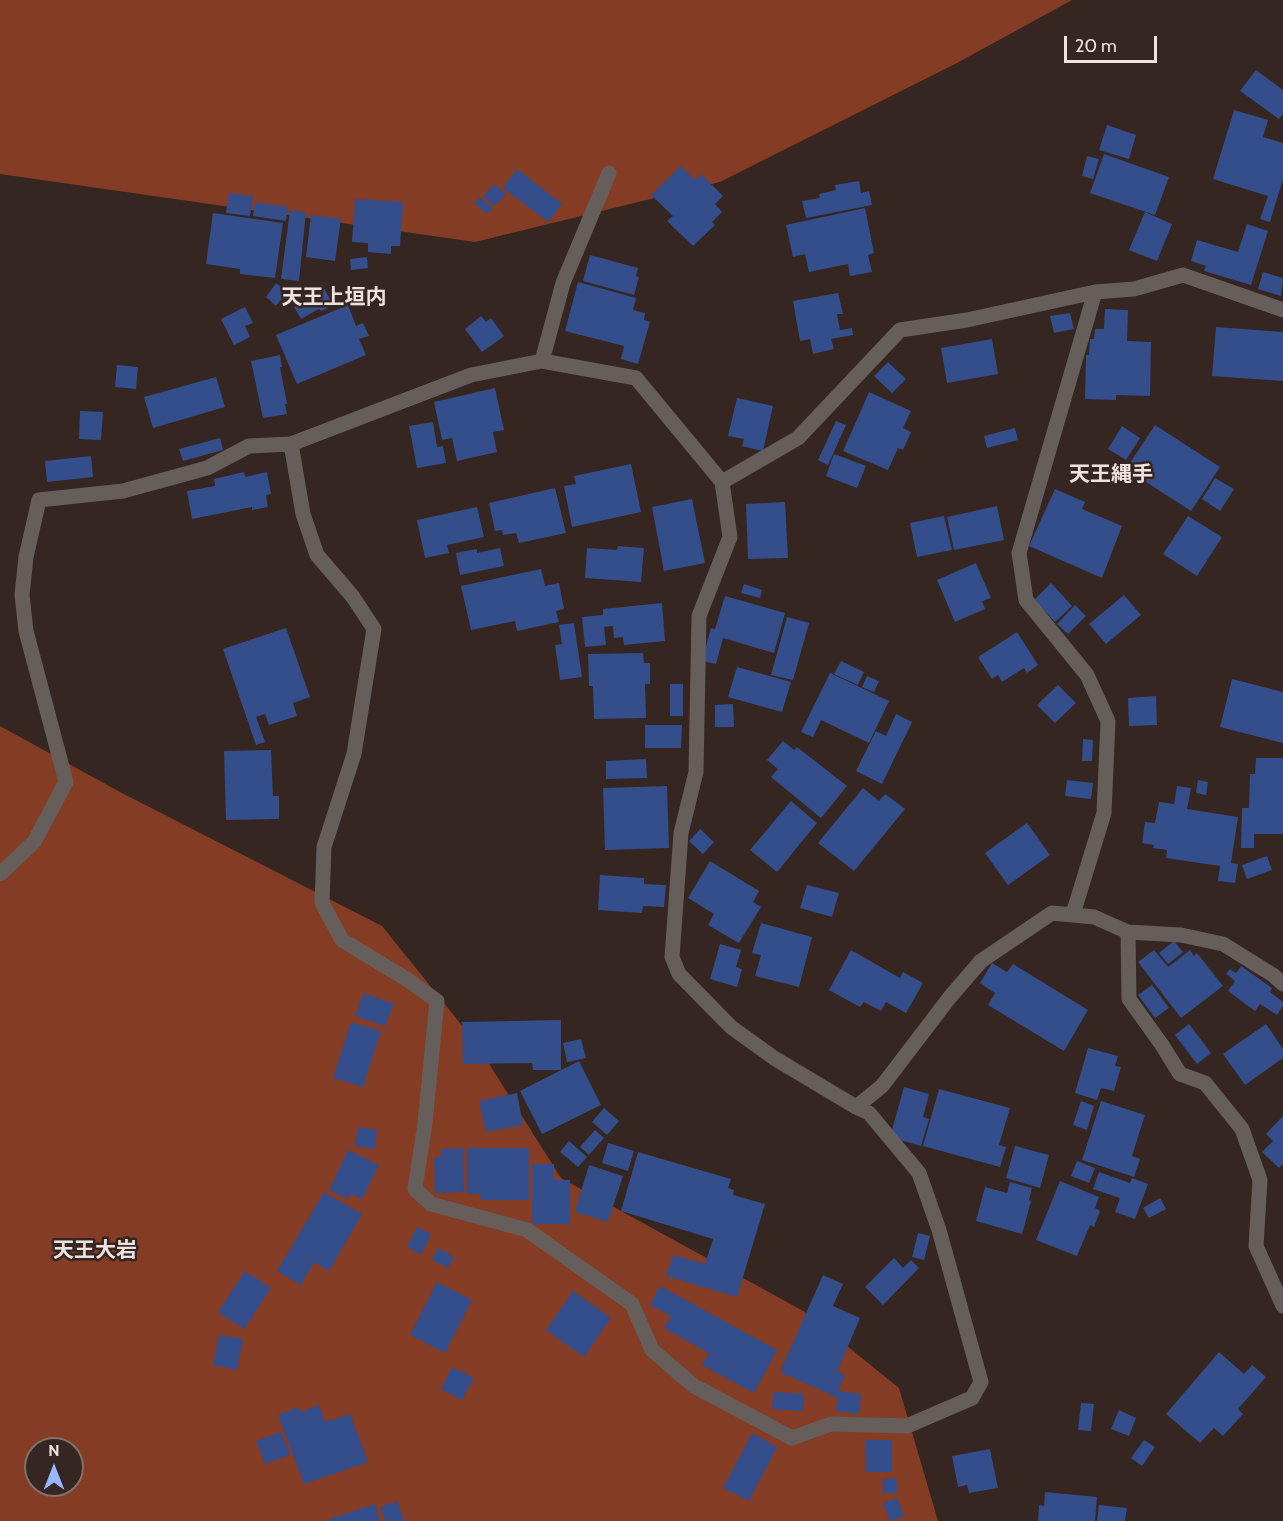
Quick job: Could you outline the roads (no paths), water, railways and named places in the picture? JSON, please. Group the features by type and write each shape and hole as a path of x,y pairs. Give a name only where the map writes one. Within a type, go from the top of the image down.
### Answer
{"street":[{"path":"542,361 563,283 609,173"},
{"path":"722,482 798,438 900,330 967,320 1095,292 1134,289 1183,275 1283,310"},
{"path":"1072,914 1104,813 1108,721 1087,675 1026,600 1019,553 1095,292"},
{"path":"0,874 34,842 66,782 26,631 22,595 26,556 39,500 123,491 207,468 249,446 291,444 471,375 542,361 636,378 722,482 730,537 699,616 696,772 681,833 672,957 679,974 730,1027 774,1058 868,1113 919,1173 939,1230 981,1382 972,1398 907,1426 831,1424 792,1438 694,1386 652,1350 632,1304 527,1230 431,1204 415,1189 425,1123 437,1000 342,940 322,903 324,847 354,754 374,629 353,597 317,555 303,514 291,444"},
{"path":"856,1107 882,1086 981,961 1052,913 1094,917 1128,932 1181,936 1222,944 1273,975 1283,984"},
{"path":"1128,932 1129,999 1180,1074 1205,1083 1242,1129 1260,1180 1256,1246 1283,1306"}],"district":[{"name":"天王上垣内","path":"334,298"},
{"name":"天王縄手","path":"1111,475"},
{"name":"天王大岩","path":"95,1251"}]}
